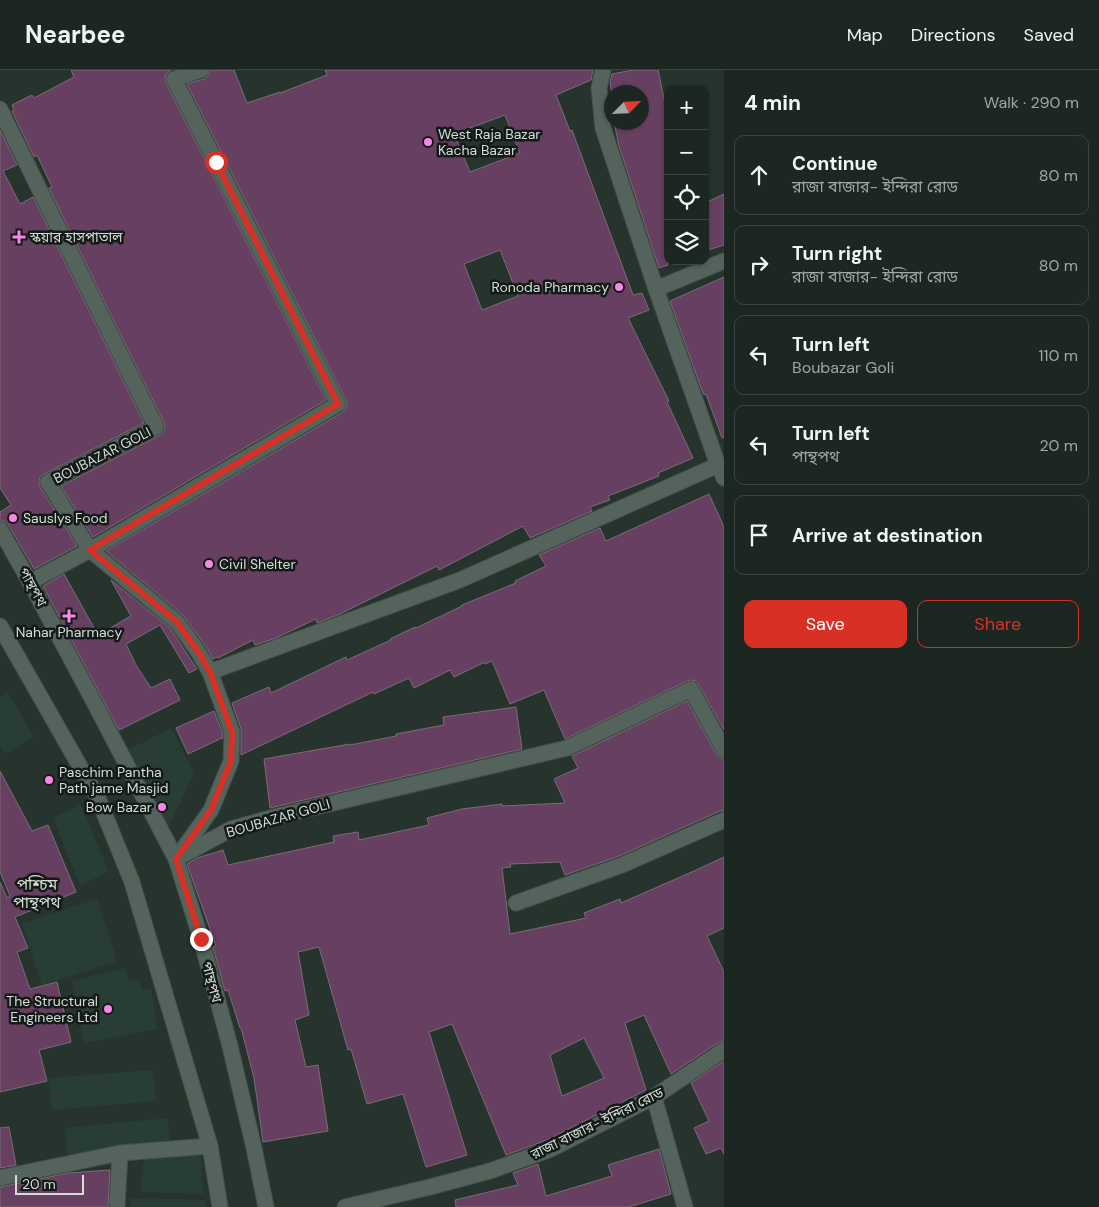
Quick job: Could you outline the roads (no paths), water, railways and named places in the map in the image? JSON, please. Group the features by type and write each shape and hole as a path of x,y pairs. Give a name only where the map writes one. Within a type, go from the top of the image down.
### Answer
{"street":[{"path":"30,582 90,550 338,404 172,74 201,70"},
{"path":"210,672 460,580 721,472 656,289 603,128 599,88 603,70"},
{"name":"BOUBAZAR GOLI","path":"0,109 156,427 48,482 90,550 177,622 210,672 232,732 231,761 211,810 176,859"},
{"path":"656,289 724,261"},
{"name":"পান্থপথ","path":"0,529 30,582 176,859 201,939 230,1046 266,1207"},
{"path":"0,626 98,798 129,874 210,1146 220,1207"},
{"name":"BOUBAZAR GOLI","path":"176,859 231,829 278,816 567,748 691,689 724,750"},
{"path":"516,903 622,865 724,820"},
{"name":"রাজা বাজার- ইন্দিরা রোড","path":"345,1207 490,1171 551,1149 654,1097 724,1050"},
{"path":"654,1097 685,1207"},
{"path":"0,1178 120,1152 210,1146"},
{"path":"116,1207 120,1152"}],"place":[{"name":"West Raja Bazar Kacha Bazar","path":"428,142"},
{"name":"স্কয়ার হাসপাতাল","path":"19,237"},
{"name":"Ronoda Pharmacy","path":"619,287"},
{"name":"Sauslys Food","path":"13,518"},
{"name":"Civil Shelter","path":"209,564"},
{"name":"Nahar Pharmacy","path":"69,616"},
{"name":"Paschim Pantha Path jame Masjid","path":"49,780"},
{"name":"Bow Bazar","path":"162,807"},
{"name":"The Structural Engineers Ltd","path":"108,1009"}],"district":[{"name":"পশ্চিম পান্থপথ","path":"37,893"}]}
